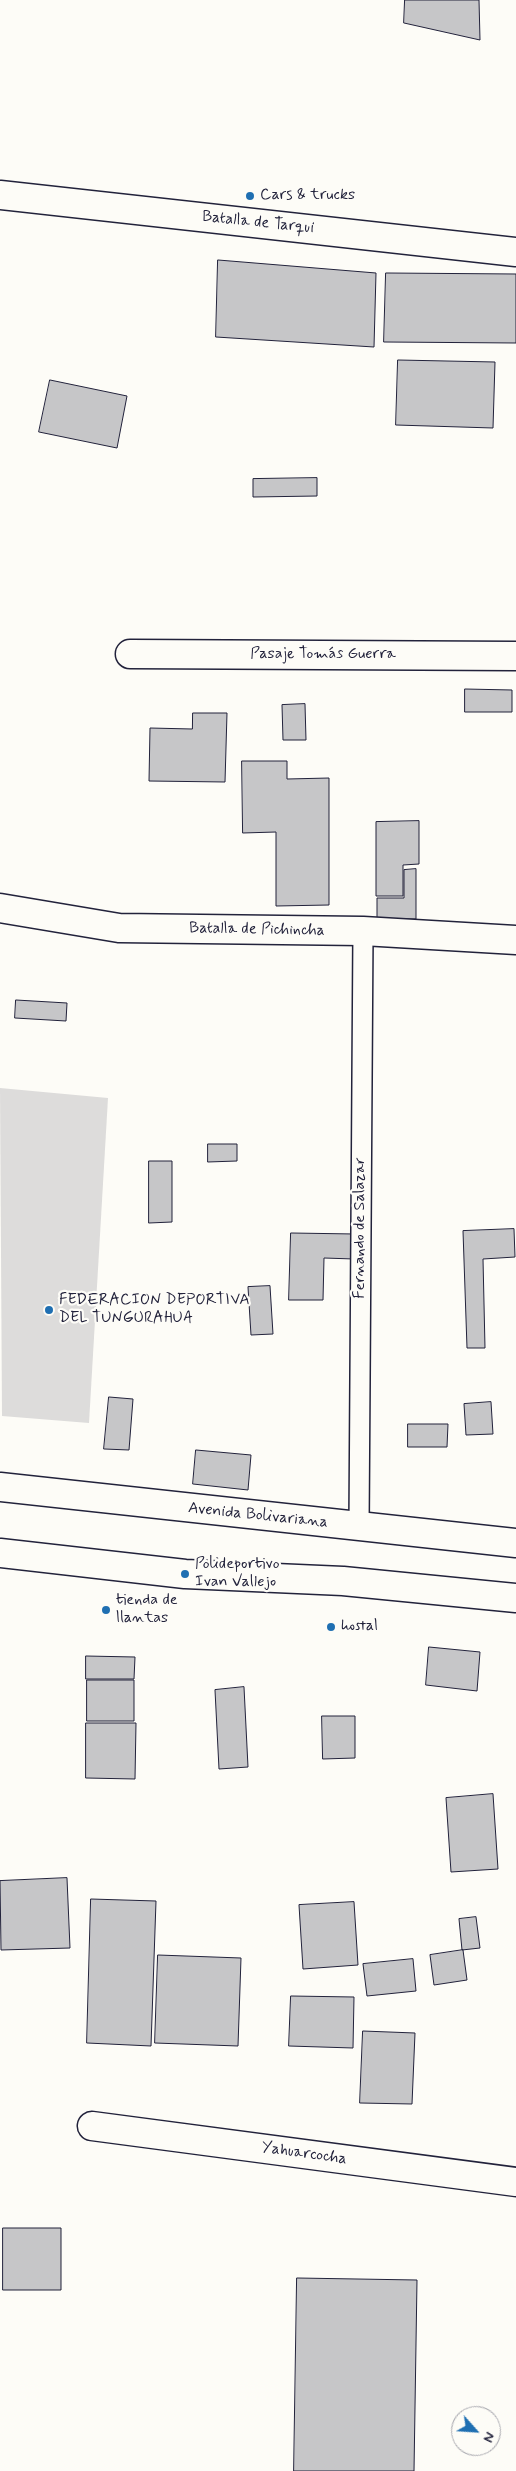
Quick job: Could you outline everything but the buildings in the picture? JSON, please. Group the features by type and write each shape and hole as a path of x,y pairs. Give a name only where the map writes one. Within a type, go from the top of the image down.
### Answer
{"street":[{"name":"Batalla de Tarqui","path":"0,195 516,252"},
{"name":"Pasaje Tomás Guerra","path":"130,654 516,656"},
{"name":"Batalla de Pichincha","path":"0,908 119,928 363,931 516,940"},
{"name":"Avenida Bolivariana","path":"0,1487 516,1544"},
{"path":"0,1553 185,1574 343,1581 516,1598"},
{"name":"Yahuarcocha","path":"92,2126 516,2182"}],"lane":[{"name":"Fernando de Salazar","path":"358,1526 363,931"}],"shaded area":[{"name":"FEDERACION DEPORTIVA DEL TUNGURAHUA","path":"0,1088 108,1098 89,1423 2,1416"}],"place":[{"name":"Cars & trucks","path":"250,196"},
{"name":"FEDERACION DEPORTIVA DEL TUNGURAHUA","path":"49,1310"},
{"name":"Polideportivo Ivan Vallejo","path":"185,1574"},
{"name":"tienda de llantas","path":"106,1610"},
{"name":"hostal","path":"331,1627"}]}
